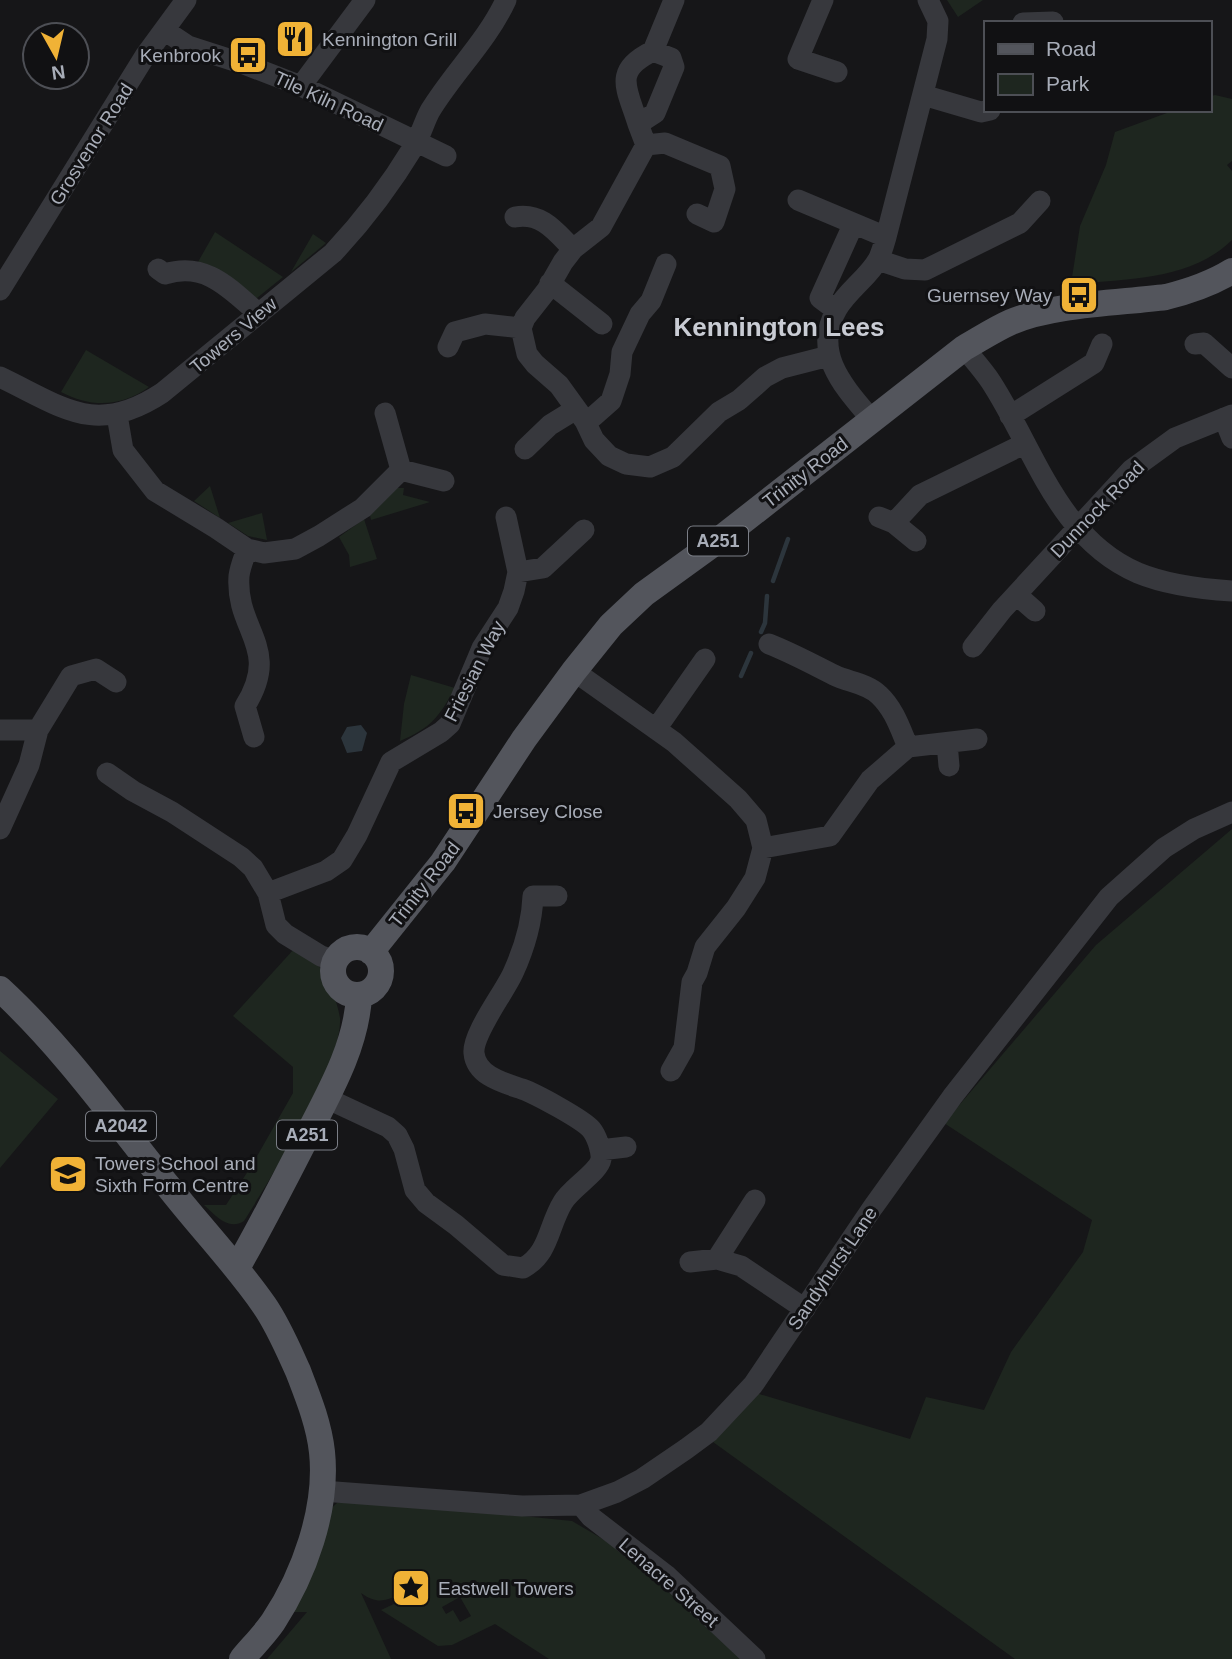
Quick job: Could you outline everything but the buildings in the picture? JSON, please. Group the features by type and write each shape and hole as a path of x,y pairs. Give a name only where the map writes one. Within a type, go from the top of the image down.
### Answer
{"main road":[{"name":"Trinity Road","path":"371,952 443,862 524,739 574,671 611,625 644,594 720,539 964,348 1005,325 1023,318 1068,309 1166,298 1211,283 1232,271"},
{"path":"358,947 371,952 380,963 380,977 372,989 359,995 344,990 334,977 335,961 344,951 358,947"},
{"name":"A2042","path":"0,989 31,1017 237,1268"},
{"name":"A251","path":"237,1268 326,1098 352,1034 359,995"},
{"path":"237,1268 266,1308 289,1352 312,1405 322,1452 322,1491 317,1519 293,1586 272,1623 242,1659"}],"street":[{"name":"Grosvenor Road","path":"0,290 145,56 186,0"},
{"path":"301,86 365,0"},
{"name":"Towers View","path":"0,377 72,411 104,417 142,405 162,393 348,238 390,184 416,143 430,112 497,18 506,0"},
{"path":"674,0 653,51 635,60 628,69 625,80 646,145 601,227 573,249 525,318 521,328 527,354 559,385 594,440 610,456 626,464 650,467 673,457 719,412 739,400 765,377 782,368 829,356"},
{"path":"823,0 798,59 837,72"},
{"path":"872,420 834,370 829,356 828,336 836,310 878,260 886,237 939,30 938,20 928,0"},
{"name":"Tile Kiln Road","path":"164,30 188,46 301,86 416,143"},
{"path":"638,124 655,113 674,67 671,58 653,51"},
{"path":"923,95 984,111"},
{"path":"416,143 446,156"},
{"path":"646,145 665,143 720,166 725,189 714,222 697,214"},
{"path":"798,200 886,237"},
{"path":"878,260 905,269 925,270 1020,223 1040,201"},
{"path":"515,217 527,215 548,224 573,249"},
{"path":"836,310 820,298 853,225"},
{"path":"525,449 550,425 580,415 594,416 611,401 630,376 622,352 640,314 651,301 666,264"},
{"path":"158,269 165,274 190,269 209,275 223,283 259,314"},
{"path":"550,283 603,324"},
{"path":"448,333 485,324 521,328"},
{"path":"1195,344 1204,343 1232,368"},
{"path":"1010,415 1094,363 1102,344"},
{"path":"964,348 990,381 1062,507 1112,558 1138,573 1179,585 1232,591"},
{"path":"385,413 401,470"},
{"path":"117,415 123,450 155,491 247,549 264,553 295,549 363,508 401,470"},
{"name":"Dunnock Road","path":"973,646 1079,527 1147,456 1175,438 1228,417 1232,438"},
{"path":"916,541 886,520 920,495 1024,444"},
{"path":"401,470 444,481"},
{"name":"Friesian Way","path":"268,894 326,871 342,860 357,835 391,762 450,724 482,648 508,608 514,591 518,572 506,517"},
{"path":"518,572 543,568 584,530"},
{"path":"247,549 239,575 241,595 248,624 258,644 260,661 254,692 237,707 254,737"},
{"path":"1017,595 1035,611"},
{"path":"769,645 805,658 835,675 869,687 879,695 895,716 908,747"},
{"path":"656,729 705,659"},
{"path":"0,829 29,765 38,730 71,676 96,669 116,682"},
{"path":"574,671 674,742 744,806 756,820 763,848 750,888 705,947 692,982 694,1050 671,1071"},
{"path":"0,730 38,730"},
{"path":"763,848 835,845 870,780 908,747 977,739"},
{"path":"947,743 949,766"},
{"path":"107,773 128,799 172,812 241,857 253,868 268,894 276,925 282,932 321,956 335,961"},
{"name":"Sandyhurst Lane","path":"322,1491 522,1506 582,1505 642,1479 709,1432 753,1385 873,1207 952,1097 1109,897 1164,848 1194,829 1232,812"},
{"path":"326,1098 378,1122 397,1135 404,1149 415,1190 426,1203 503,1265 523,1268 541,1254 562,1202 575,1186 597,1167 601,1158 600,1150 593,1131 582,1121 524,1089 489,1076 482,1069 473,1051 475,1038 514,972 528,932 533,896 557,896"},
{"path":"600,1150 626,1147"},
{"path":"717,1259 755,1200"},
{"path":"690,1262 717,1259 741,1266 805,1308"},
{"name":"Lenacre Street","path":"582,1505 591,1517 666,1575 755,1659"}],"green space":[{"path":"947,0 983,0 958,17"},
{"path":"1211,96 1232,99 1232,161 1227,165 1232,171 1232,240 1215,253 1177,271 1135,279 1071,284 1080,226 1106,165 1115,132 1170,112 1211,112"},
{"path":"215,232 283,277 257,298 243,294 198,262"},
{"path":"313,234 326,243 291,272"},
{"path":"86,350 149,387 139,394 106,403 84,401 61,392"},
{"path":"210,486 220,518 194,501"},
{"path":"395,488 404,488 403,495 430,502 371,520 370,515"},
{"path":"262,513 267,540 248,536 228,523"},
{"path":"364,519 377,559 350,567 349,555 339,537"},
{"path":"411,675 455,688 444,707 427,726 400,741 404,704"},
{"path":"1232,829 1232,1659 1015,1659 713,1442 756,1393 910,1439 926,1397 984,1410 1011,1352 1083,1252 1092,1220 944,1123 1096,945"},
{"path":"294,949 317,964 328,982 340,1018 338,1038 318,1091 270,1178 244,1221 238,1224 227,1223 204,1205 226,1205 293,1093 293,1067 233,1016"},
{"path":"0,1051 58,1099 0,1168"},
{"path":"384,1502 572,1521 652,1568 749,1659 549,1659 495,1624 452,1645 438,1646 381,1610 426,1589 423,1583 417,1585 414,1579 401,1586 404,1592 387,1599 372,1599 361,1593 391,1659 267,1659 307,1612 293,1612 326,1513 337,1503","holes":["460,1597 471,1616 460,1622 453,1610 446,1614 442,1607"]}],"shaded area":[{"path":"361,725 367,733 362,751 347,753 341,738 347,727"}],"waterway":[{"path":"773,581 788,539"},
{"path":"761,632 765,623 767,596"},
{"path":"741,676 751,653"}],"place":[{"name":"Kennington Grill","path":"295,39"},
{"name":"Kenbrook","path":"248,55"},
{"name":"Guernsey Way","path":"1079,295"},
{"name":"Jersey Close","path":"466,811"},
{"name":"Towers School and Sixth Form Centre","path":"68,1174"},
{"name":"Eastwell Towers","path":"411,1588"}],"district":[{"name":"Kennington Lees","path":"779,327"}]}
